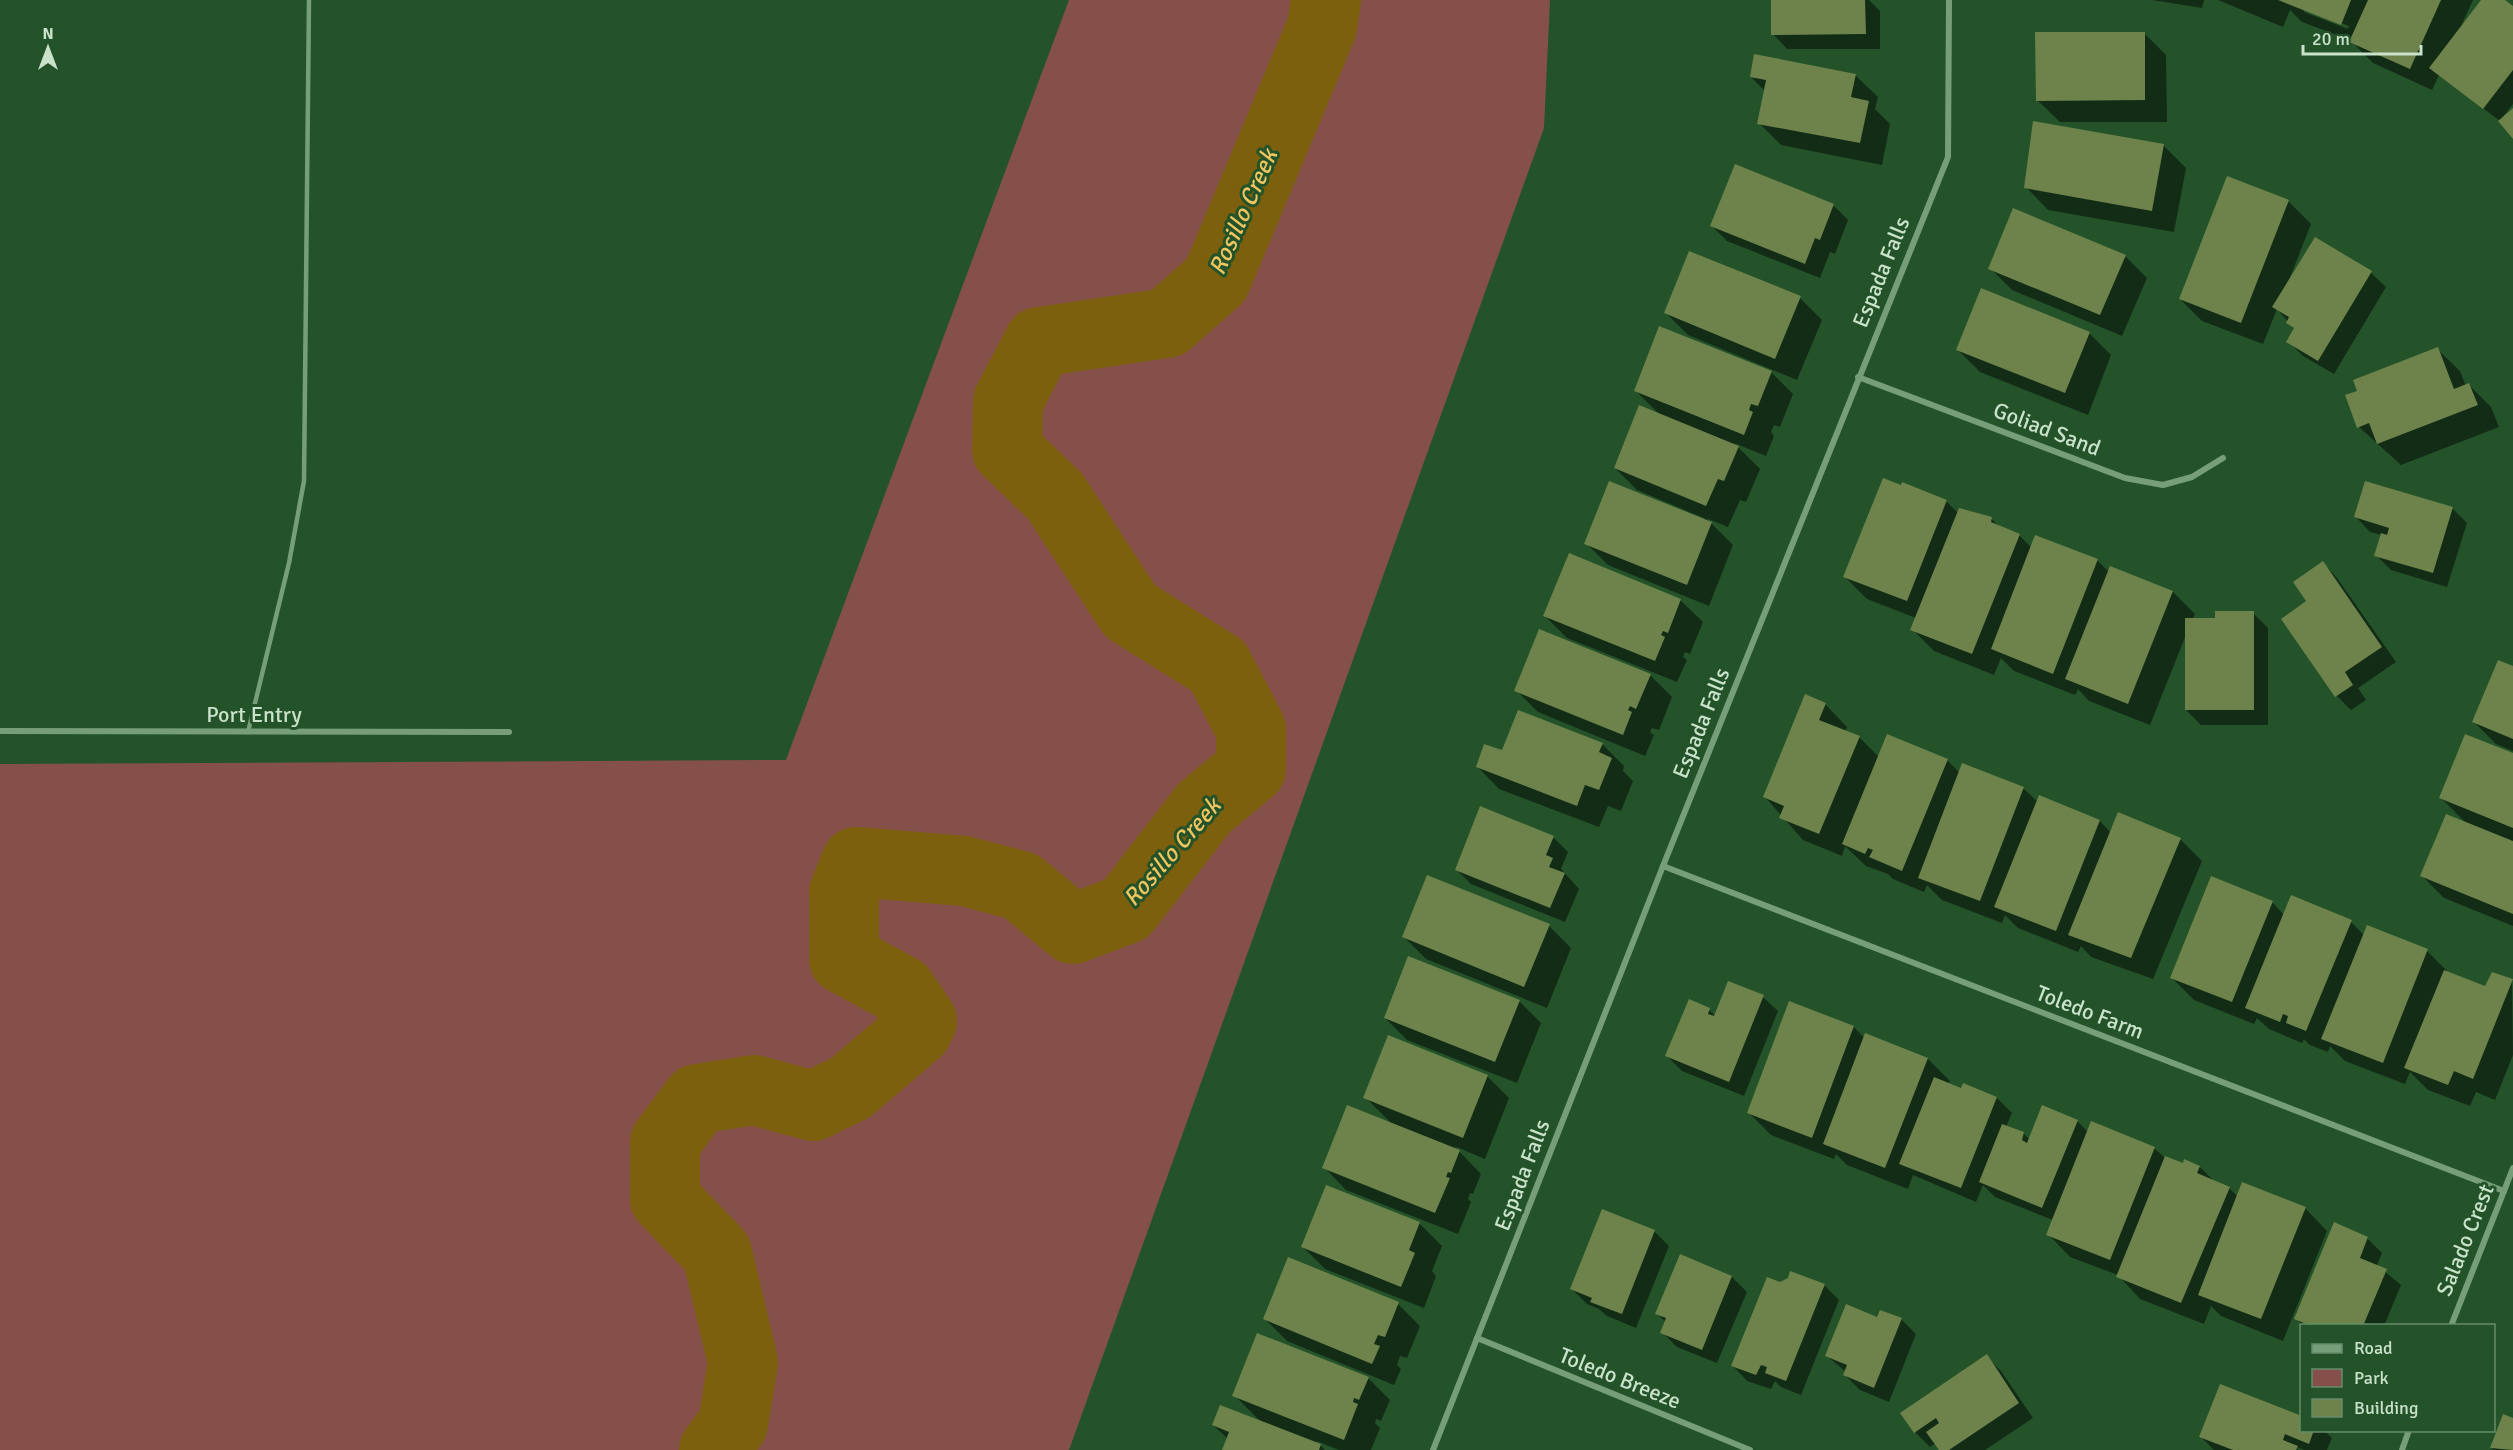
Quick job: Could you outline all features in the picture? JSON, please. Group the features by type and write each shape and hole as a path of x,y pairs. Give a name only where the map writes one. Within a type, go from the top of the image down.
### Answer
{"street":[{"name":"Espada Falls","path":"1433,1450 1663,866 1948,157 1949,0"},
{"name":"Goliad Sand","path":"1858,377 2124,478 2163,485 2192,477 2223,458"},
{"name":"Port Entry","path":"0,732 509,732"},
{"name":"Toledo Farm","path":"1663,866 2504,1191"},
{"name":"Salado Crest","path":"2452,1324 2513,1168"},
{"name":"Toledo Breeze","path":"1477,1338 1750,1450"},
{"path":"2402,1450 2409,1432"}],"lane":[{"path":"248,732 289,563 303,481 309,0"}],"green space":[{"path":"1069,0 1550,0 1544,128 1069,1450 0,1450 0,764 786,760"}],"building":[{"path":"1771,0 1865,0 1866,34 1771,35"},
{"path":"2278,0 2351,0 2341,25"},
{"path":"2368,0 2441,0 2410,69 2349,42"},
{"path":"2481,0 2505,0 2513,6 2513,70 2483,109 2429,68"},
{"path":"2035,32 2145,32 2145,100 2036,101"},
{"path":"1754,54 1856,74 1851,97 1869,101 1860,143 1757,124 1766,80 1750,77"},
{"path":"2513,108 2513,139 2498,121"},
{"path":"2033,121 2164,144 2152,211 2024,188"},
{"path":"1735,164 1834,204 1820,240 1815,238 1805,264 1710,226"},
{"path":"2227,176 2289,200 2241,323 2179,299"},
{"path":"2013,208 2126,255 2100,315 1988,269"},
{"path":"2315,237 2372,271 2318,361 2286,342 2294,328 2286,323 2289,317 2272,307"},
{"path":"1689,251 1801,296 1775,359 1664,313"},
{"path":"1981,288 2090,332 2065,393 1956,350"},
{"path":"1659,326 1772,371 1758,406 1751,404 1749,410 1753,412 1744,435 1634,391"},
{"path":"2438,347 2454,389 2469,383 2478,405 2377,444 2369,423 2357,428 2345,395 2357,391 2353,380"},
{"path":"1639,405 1739,446 1724,481 1718,479 1706,506 1614,468"},
{"path":"1883,478 1901,485 1902,482 1947,500 1907,601 1843,577"},
{"path":"1609,481 1712,522 1687,585 1584,544"},
{"path":"2365,481 2453,507 2433,573 2374,556 2381,533 2387,535 2389,528 2354,517"},
{"path":"1959,508 1992,517 1991,522 2020,534 1972,654 1910,630"},
{"path":"2035,535 2098,559 2053,674 1991,649"},
{"path":"1569,553 1681,599 1668,633 1663,631 1661,635 1665,637 1655,661 1543,616"},
{"path":"2323,561 2382,647 2345,672 2353,685 2335,697 2281,619 2306,601 2293,582"},
{"path":"2110,566 2173,591 2128,704 2065,679"},
{"path":"2215,611 2254,611 2254,710 2185,710 2185,618 2215,618"},
{"path":"1539,629 1651,674 1636,709 1630,706 1628,710 1632,712 1623,735 1514,691"},
{"path":"2498,660 2513,666 2513,739 2472,722"},
{"path":"1805,694 1826,703 1819,720 1860,736 1819,834 1779,818 1784,806 1763,797"},
{"path":"1518,710 1603,743 1599,752 1612,758 1599,790 1585,785 1577,806 1476,767 1484,744 1502,750"},
{"path":"1887,734 1948,759 1902,871 1869,857 1873,850 1868,848 1865,854 1842,844"},
{"path":"2465,734 2513,753 2513,828 2439,798"},
{"path":"1962,763 2024,787 1980,901 1918,878"},
{"path":"2039,795 2100,820 2056,931 1994,907"},
{"path":"1480,806 1554,836 1546,855 1553,858 1549,867 1565,873 1550,908 1455,870"},
{"path":"2118,812 2181,838 2131,958 2068,935"},
{"path":"2446,814 2513,841 2513,914 2420,876"},
{"path":"1427,875 1550,924 1524,987 1402,937"},
{"path":"2211,876 2273,901 2232,1002 2170,978"},
{"path":"2291,895 2352,920 2306,1031 2286,1023 2288,1016 2283,1014 2280,1022 2245,1008"},
{"path":"2367,925 2428,949 2383,1063 2321,1039"},
{"path":"1408,956 1520,1000 1495,1062 1384,1018"},
{"path":"2444,970 2485,986 2492,972 2513,979 2473,1079 2454,1071 2448,1085 2404,1068"},
{"path":"1728,981 1764,995 1729,1082 1665,1056 1689,999 1710,1008 1708,1014 1714,1016"},
{"path":"1789,1001 1854,1026 1812,1138 1747,1113"},
{"path":"1865,1033 1928,1058 1885,1168 1823,1144"},
{"path":"1388,1035 1488,1075 1463,1138 1363,1098"},
{"path":"1934,1077 1961,1088 1963,1083 1997,1097 1961,1188 1899,1164"},
{"path":"1347,1105 1460,1150 1451,1173 1448,1172 1446,1177 1450,1178 1435,1213 1322,1168"},
{"path":"2042,1105 2078,1120 2042,1208 1979,1182 2002,1124 2024,1132 2022,1140 2027,1143"},
{"path":"2091,1121 2155,1147 2110,1260 2046,1235"},
{"path":"2165,1156 2183,1163 2184,1159 2200,1166 2197,1173 2230,1187 2181,1303 2116,1277"},
{"path":"2242,1182 2306,1207 2261,1319 2198,1295"},
{"path":"1326,1185 1420,1222 1409,1250 1415,1253 1401,1287 1301,1247"},
{"path":"1602,1209 1655,1230 1622,1314 1590,1302 1592,1298 1570,1289"},
{"path":"2334,1222 2368,1237 2360,1258 2387,1269 2364,1324 2306,1324 2294,1319"},
{"path":"1680,1254 1732,1276 1702,1350 1660,1333 1666,1318 1655,1314"},
{"path":"1288,1257 1399,1302 1385,1337 1378,1335 1374,1344 1380,1346 1372,1364 1263,1319"},
{"path":"1790,1271 1825,1284 1786,1381 1765,1373 1767,1367 1761,1365 1756,1375 1731,1366 1767,1277 1780,1282 1788,1278"},
{"path":"1846,1304 1877,1317 1880,1310 1902,1318 1874,1388 1843,1375 1847,1365 1825,1356"},
{"path":"1257,1333 1369,1377 1359,1400 1354,1398 1353,1402 1358,1404 1344,1440 1232,1396"},
{"path":"1987,1354 2019,1403 1949,1450 1939,1450 1926,1432 1939,1423 1936,1418 1914,1433 1900,1413"},
{"path":"2220,1384 2300,1415 2300,1432 2313,1432 2309,1444 2285,1434 2283,1440 2298,1446 2296,1450 2233,1450 2199,1437"},
{"path":"1220,1405 1321,1444 1319,1450 1222,1450 1229,1432 1212,1425"},
{"path":"2503,1414 2513,1418 2513,1450 2490,1448"}],"waterway":[{"name":"Rosillo Creek","path":"714,1450 733,1424 743,1362 717,1253 665,1199 665,1142 697,1099 754,1090 813,1106 850,1088 917,1031 922,1021 901,990 844,959 844,892 856,862 964,871 1021,886 1073,929 1126,909 1204,808 1251,769 1251,729 1218,666 1130,611 1055,496 1007,450 1008,401 1039,342 1167,323 1216,280 1322,27 1326,0"}]}
